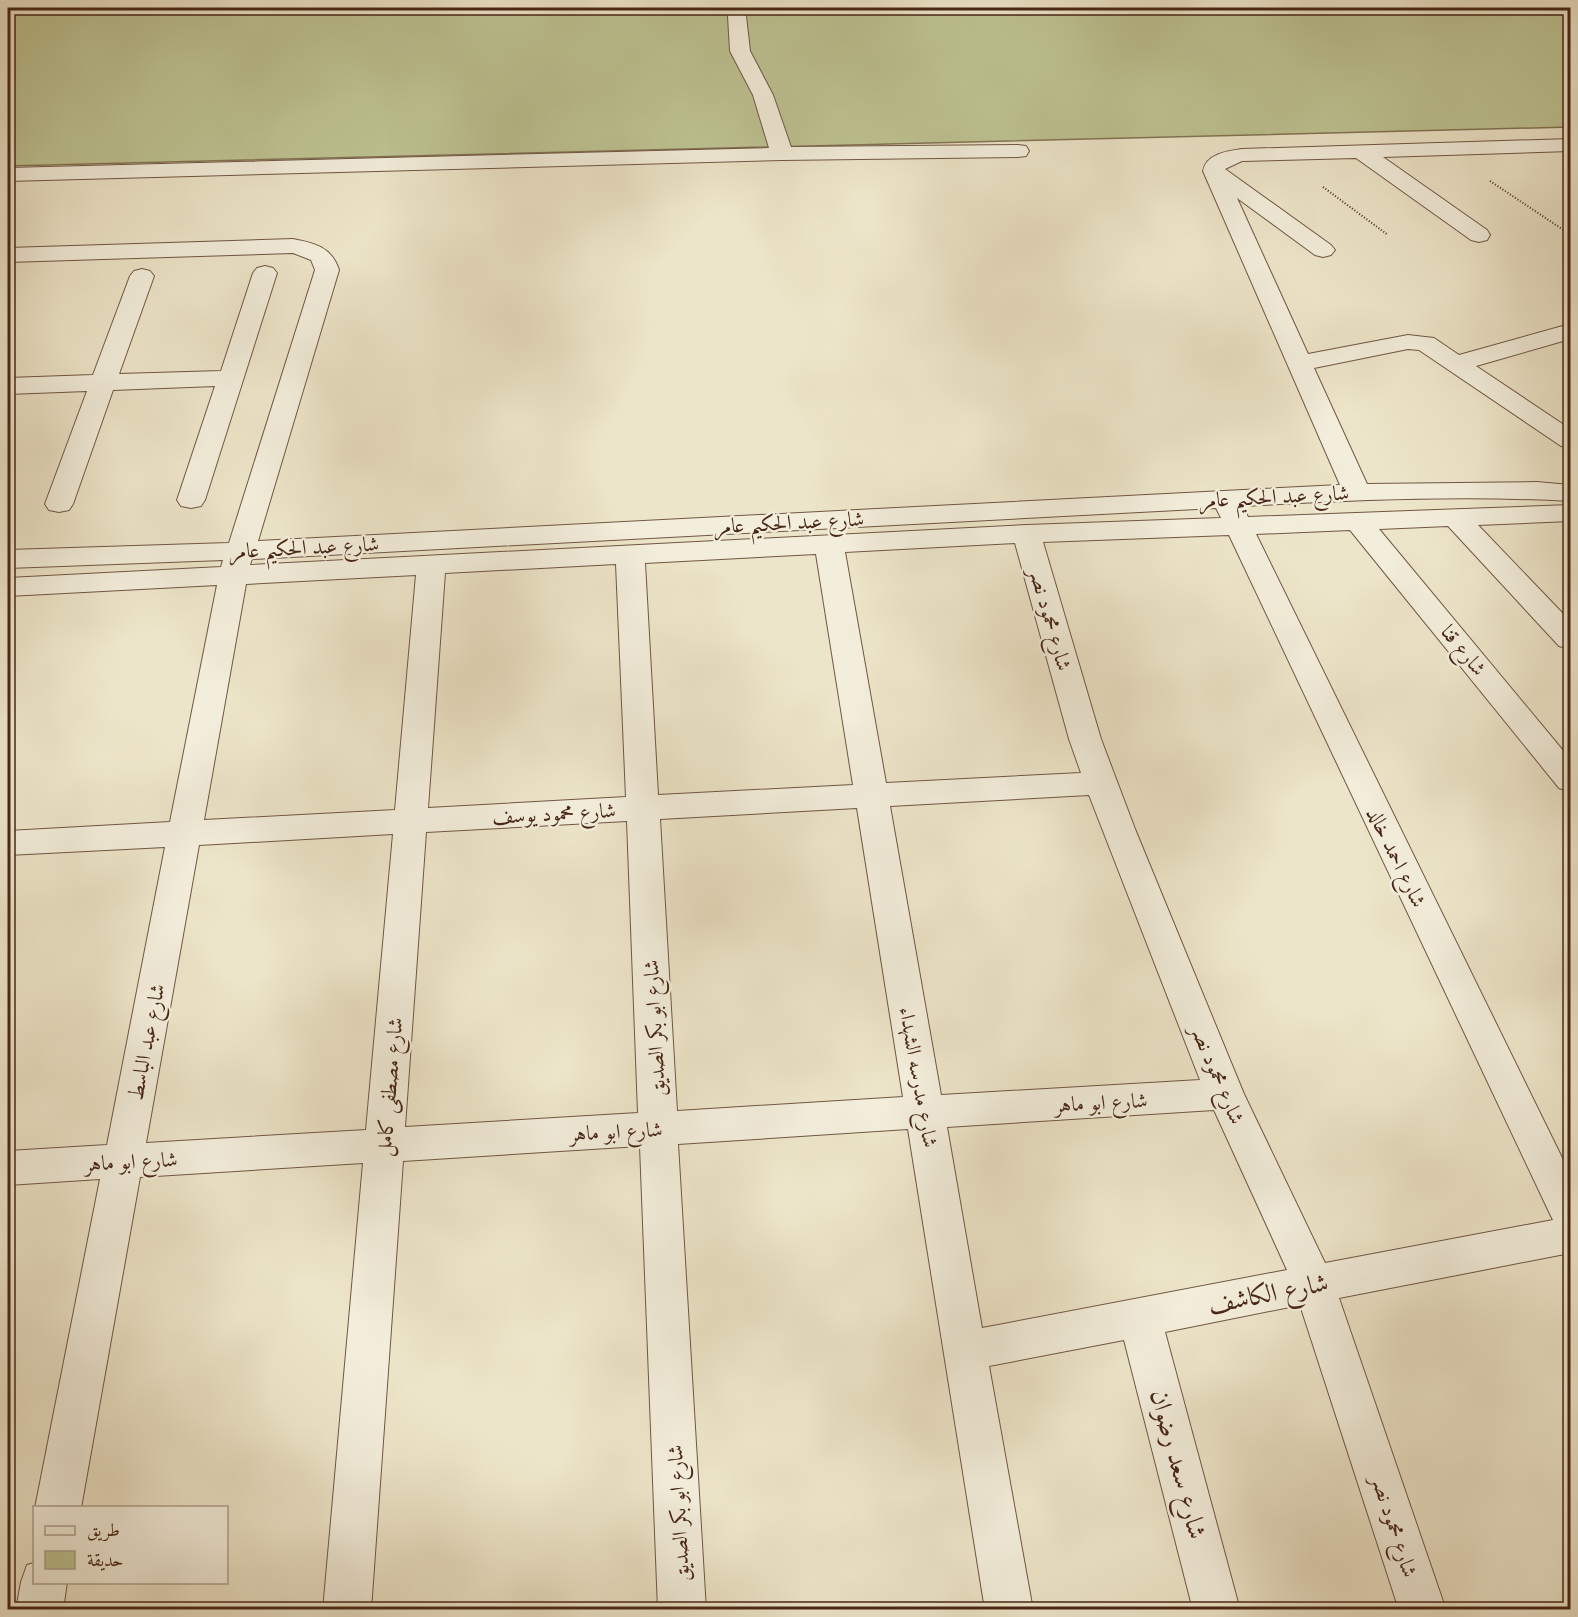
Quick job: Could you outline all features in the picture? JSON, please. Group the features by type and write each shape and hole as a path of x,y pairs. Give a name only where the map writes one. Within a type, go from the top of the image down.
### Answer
{"street":[{"path":"732,8 737,16 740,51 767,104 782,154"},
{"path":"1323,250 1214,171 1215,165 1230,157 1279,154 1570,145"},
{"path":"1536,146 1570,168"},
{"path":"8,175 782,154 1017,150"},
{"path":"1362,152 1479,235"},
{"name":"شارع قنا","path":"1214,171 1299,363 1357,506 1570,780"},
{"name":"شارع عبد الباسط","path":"8,255 293,246 314,252 326,261 327,270 236,563 58,1506"},
{"path":"191,500 265,273"},
{"path":"59,504 142,276"},
{"path":"1458,363 1570,332"},
{"path":"1299,363 1417,342 1433,347 1458,363 1570,440"},
{"path":"8,386 230,378"},
{"name":"شارع عبد الحكيم عامر","path":"8,587 236,563 1357,506 1537,490 1570,493"},
{"name":"شارع عبد الحكيم عامر","path":"1357,506 1456,518 1570,513"},
{"name":"شارع عبد الحكيم عامر","path":"8,559 431,565 1026,534 1231,512"},
{"name":"شارع احمد خالد","path":"1231,512 1570,1214"},
{"path":"1456,518 1570,639"},
{"name":"شارع محمود نصر","path":"1026,534 1085,739 1101,783 1225,1094 1314,1284 1423,1610"},
{"name":"شارع مدرسه الشهداء","path":"829,544 1009,1610"},
{"name":"شارع ابو بكر الصديق","path":"630,554 682,1610"},
{"name":"شارع مصطفى كامل","path":"347,1610 431,565"},
{"name":"شارع محمود يوسف","path":"8,843 1101,783"},
{"name":"شارع ابو ماهر","path":"8,1168 1225,1094"},
{"name":"شارع الكاشف","path":"965,1351 1570,1235"},
{"name":"شارع سعد رضوان","path":"1140,1319 1217,1610"},
{"path":"39,1610 44,1584"}],"path":[{"path":"1442,149 1565,231"},
{"path":"1279,154 1388,235"}],"green space":[{"path":"8,8 1570,8 1570,127 8,166"}]}
